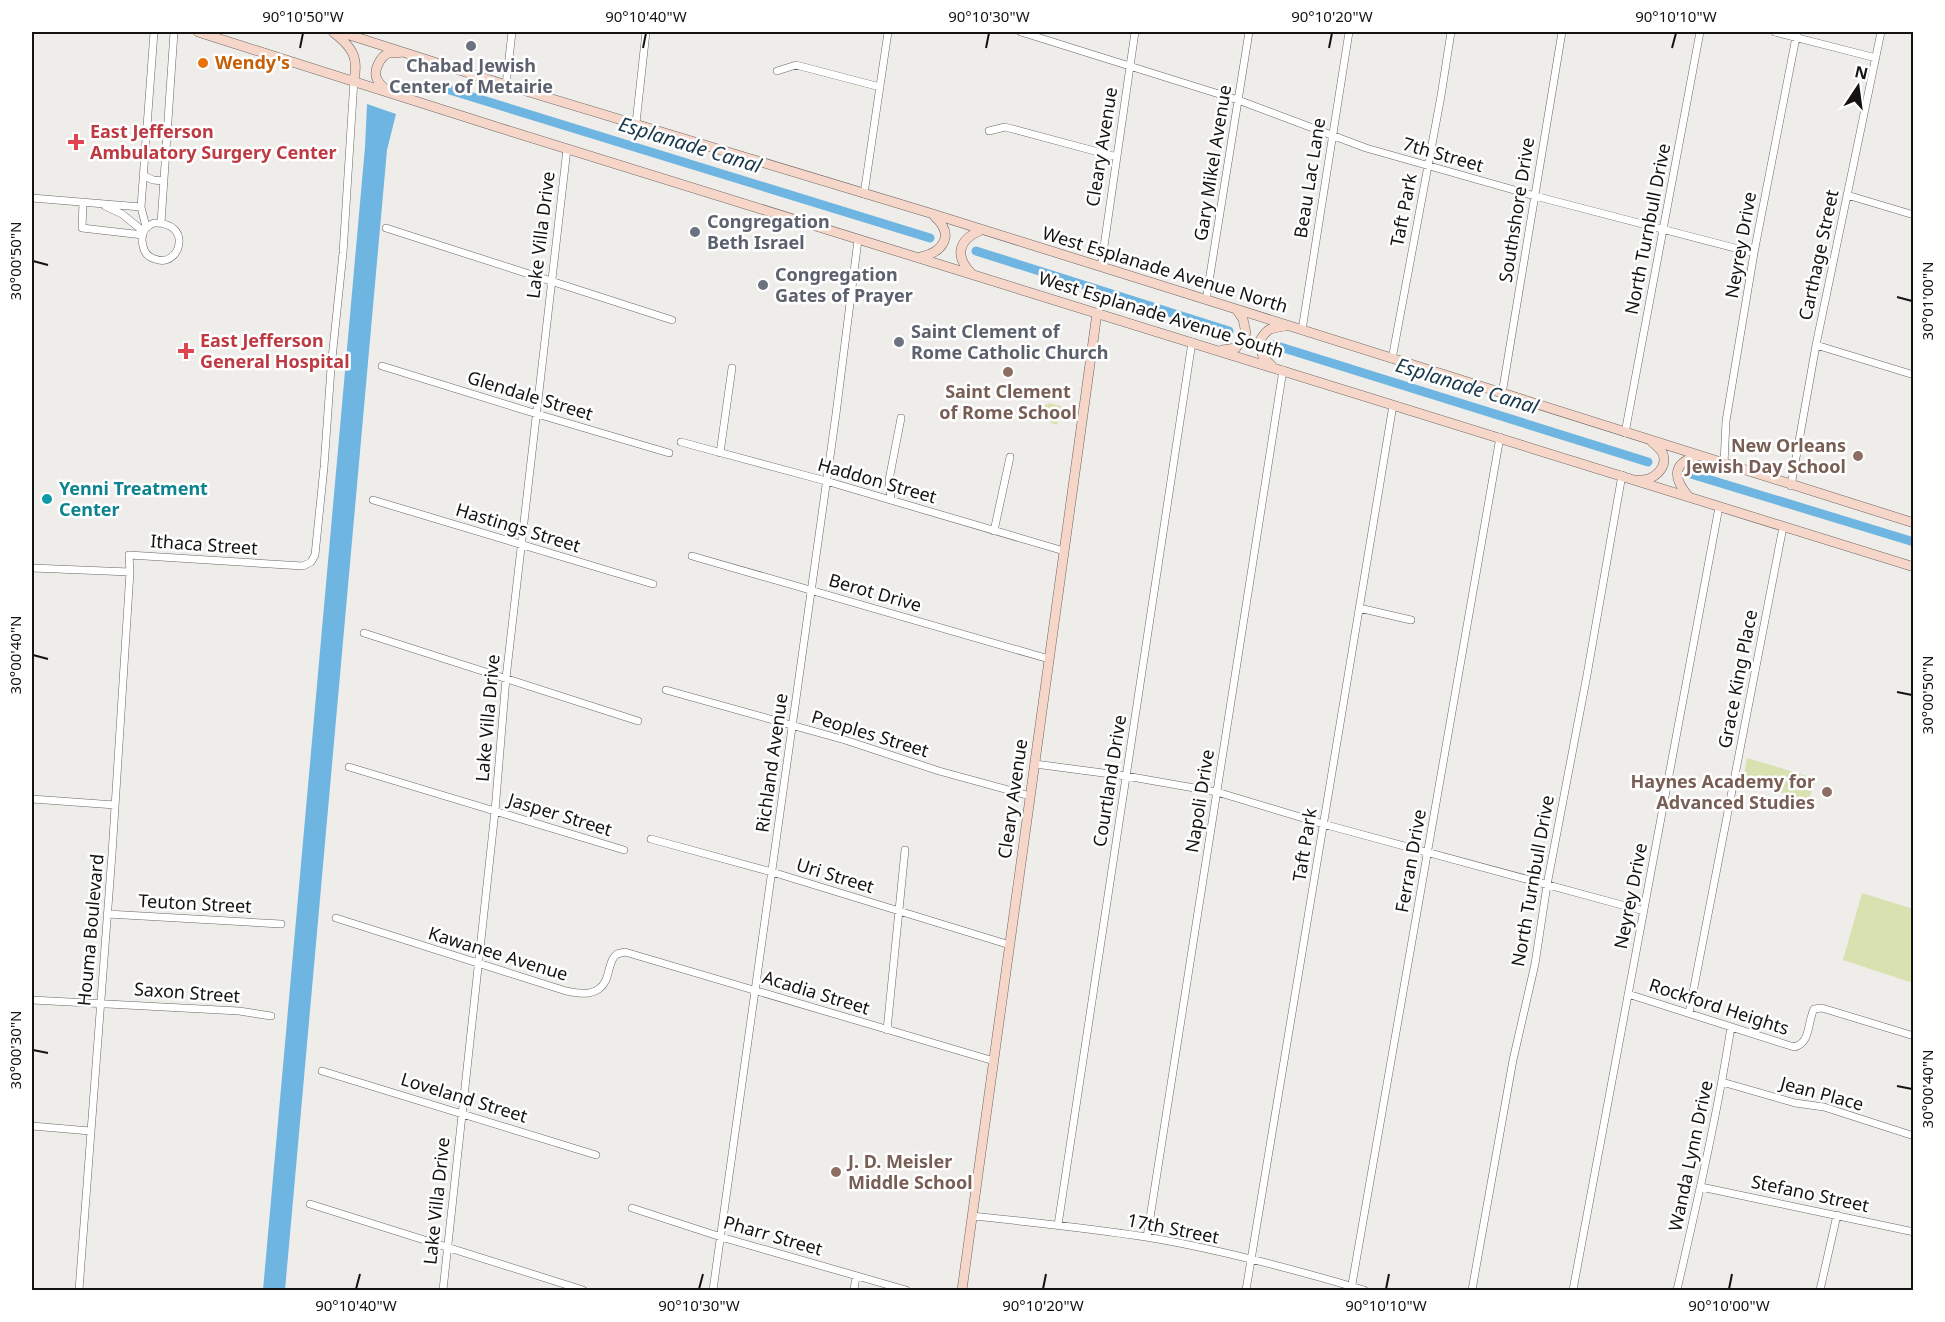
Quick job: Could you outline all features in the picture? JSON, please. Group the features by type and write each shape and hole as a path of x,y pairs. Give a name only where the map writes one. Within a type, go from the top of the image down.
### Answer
{"main road":[{"name":"West Esplanade Avenue South","path":"198,32 858,240 1278,368 1914,567"},
{"path":"333,32 351,49 357,68 354,80"},
{"name":"West Esplanade Avenue North","path":"340,32 506,85 933,214 1914,523"},
{"path":"388,92 378,81 376,68 379,62 390,53 405,53"},
{"path":"918,258 938,251 943,245 945,230 933,214"},
{"path":"972,274 965,267 961,258 961,247 970,235 981,230"},
{"path":"1219,350 1236,348 1246,333 1243,319 1236,309"},
{"name":"Cleary Avenue","path":"962,1290 1097,313"},
{"path":"1278,368 1263,357 1259,342 1271,328 1288,326"},
{"path":"1637,480 1646,481 1653,477 1664,463 1661,450 1651,441"},
{"path":"1689,497 1680,486 1677,478 1678,470 1687,459 1700,455"}],"street":[{"path":"83,202 82,228 144,231 154,223 161,223 170,225 176,230 180,244 173,256 159,261 152,259 143,248 144,231 141,207 154,32"},
{"path":"161,223 174,32"},
{"path":"506,85 512,32"},
{"path":"636,123 646,32"},
{"path":"864,194 888,32"},
{"name":"7th Street","path":"1021,32 1238,100 1366,148 1535,196 1754,253"},
{"name":"Cleary Avenue","path":"1101,267 1135,32"},
{"name":"Gary Mikel Avenue","path":"1206,300 1249,32"},
{"name":"Beau Lac Lane","path":"1302,330 1349,32"},
{"name":"Taft Park","path":"1392,359 1451,32"},
{"name":"Southshore Drive","path":"1502,394 1562,32"},
{"name":"North Turnbull Drive","path":"1625,433 1700,32"},
{"path":"1775,32 1796,34 1876,58"},
{"name":"Carthage Street","path":"1791,486 1816,345 1881,32"},
{"name":"Neyrey Drive","path":"1724,464 1726,421 1754,253 1796,34"},
{"path":"777,71 796,65 880,87"},
{"name":"Ithaca Street","path":"130,572 129,555 303,566 311,562 315,555 331,368 344,253 354,80"},
{"path":"989,131 1005,126 1117,157"},
{"name":"Lake Villa Drive","path":"443,1290 495,811 506,678 567,149"},
{"path":"143,175 153,180 164,181"},
{"path":"1847,195 1914,214"},
{"path":"32,198 141,207"},
{"path":"100,203 122,214 144,231"},
{"path":"386,228 672,320"},
{"name":"Richland Avenue","path":"713,1290 858,240"},
{"name":"Courtland Drive","path":"1058,1225 1192,342"},
{"path":"1816,345 1914,375"},
{"name":"Glendale Street","path":"382,366 669,453"},
{"path":"720,453 732,368"},
{"name":"Napoli Drive","path":"1147,1237 1217,792 1278,368"},
{"name":"Taft Park","path":"1246,1290 1393,405"},
{"path":"891,500 889,480 901,418"},
{"name":"Ferran Drive","path":"1352,1289 1500,437"},
{"name":"Haddon Street","path":"681,442 826,481 1064,551"},
{"path":"994,531 1010,457"},
{"name":"North Turnbull Drive","path":"1472,1290 1513,1060 1534,964 1622,475"},
{"name":"Hastings Street","path":"373,500 653,585"},
{"name":"Neyrey Drive","path":"1572,1290 1719,507"},
{"name":"Grace King Place","path":"1689,1013 1783,527"},
{"name":"Berot Drive","path":"692,556 1049,659"},
{"path":"32,568 130,572"},
{"name":"Houma Boulevard","path":"79,1290 116,805 130,572"},
{"path":"1359,608 1411,620"},
{"path":"364,633 638,721"},
{"name":"Peoples Street","path":"666,690 845,740 939,771 1030,796"},
{"path":"1035,764 1217,792 1323,824 1644,911"},
{"name":"Jasper Street","path":"349,767 624,850"},
{"path":"32,799 116,805"},
{"name":"Uri Street","path":"651,839 772,872 1010,945"},
{"path":"887,1030 905,850"},
{"name":"Teuton Street","path":"107,914 281,924"},
{"name":"Kawanee Avenue","path":"336,918 581,995 591,994 605,983 614,957 625,952 630,953"},
{"name":"Acadia Street","path":"630,953 994,1061"},
{"name":"Rockford Heights","path":"1628,994 1794,1047 1802,1046 1806,1040 1814,1009 1822,1008 1914,1036"},
{"path":"32,999 100,1002"},
{"name":"Saxon Street","path":"100,1002 238,1011 271,1016"},
{"name":"Wanda Lynn Drive","path":"1677,1290 1701,1186 1731,1027"},
{"name":"Loveland Street","path":"322,1071 596,1155"},
{"name":"Jean Place","path":"1722,1082 1795,1102 1824,1107 1914,1136"},
{"path":"32,1126 90,1131"},
{"name":"Stefano Street","path":"1701,1186 1914,1232"},
{"path":"310,1203 583,1290"},
{"name":"Pharr Street","path":"632,1208 721,1237 906,1290"},
{"path":"1820,1290 1837,1215"},
{"name":"17th Street","path":"972,1216 1147,1237 1251,1259 1352,1289 1364,1290"},
{"path":"854,1290 856,1276"}],"green space":[{"path":"1049,403 1061,406 1057,425 1051,423 1043,413 1045,405"},
{"path":"1747,758 1814,778 1809,799 1743,781"},
{"path":"1862,893 1913,909 1913,983 1843,960"}],"water":[{"path":"367,104 396,114 387,150 285,1290 263,1290 365,147"}],"waterway":[{"name":"Esplanade Canal","path":"440,87 930,238"},
{"name":"Esplanade Canal","path":"976,251 1229,331"},
{"name":"Esplanade Canal","path":"1274,345 1648,462"},
{"name":"Esplanade Canal","path":"1691,474 1914,542"}],"place":[{"name":"Chabad Jewish Center of Metairie","path":"471,46"},
{"name":"Wendy's","path":"203,63"},
{"name":"East Jefferson Ambulatory Surgery Center","path":"76,142"},
{"name":"Congregation Beth Israel","path":"695,232"},
{"name":"Congregation Gates of Prayer","path":"763,285"},
{"name":"Saint Clement of Rome Catholic Church","path":"899,342"},
{"name":"East Jefferson General Hospital","path":"186,351"},
{"name":"Saint Clement of Rome School","path":"1008,372"},
{"name":"New Orleans Jewish Day School","path":"1858,456"},
{"name":"Yenni Treatment Center","path":"47,499"},
{"name":"Haynes Academy for Advanced Studies","path":"1827,792"},
{"name":"J. D. Meisler Middle School","path":"836,1172"}]}
